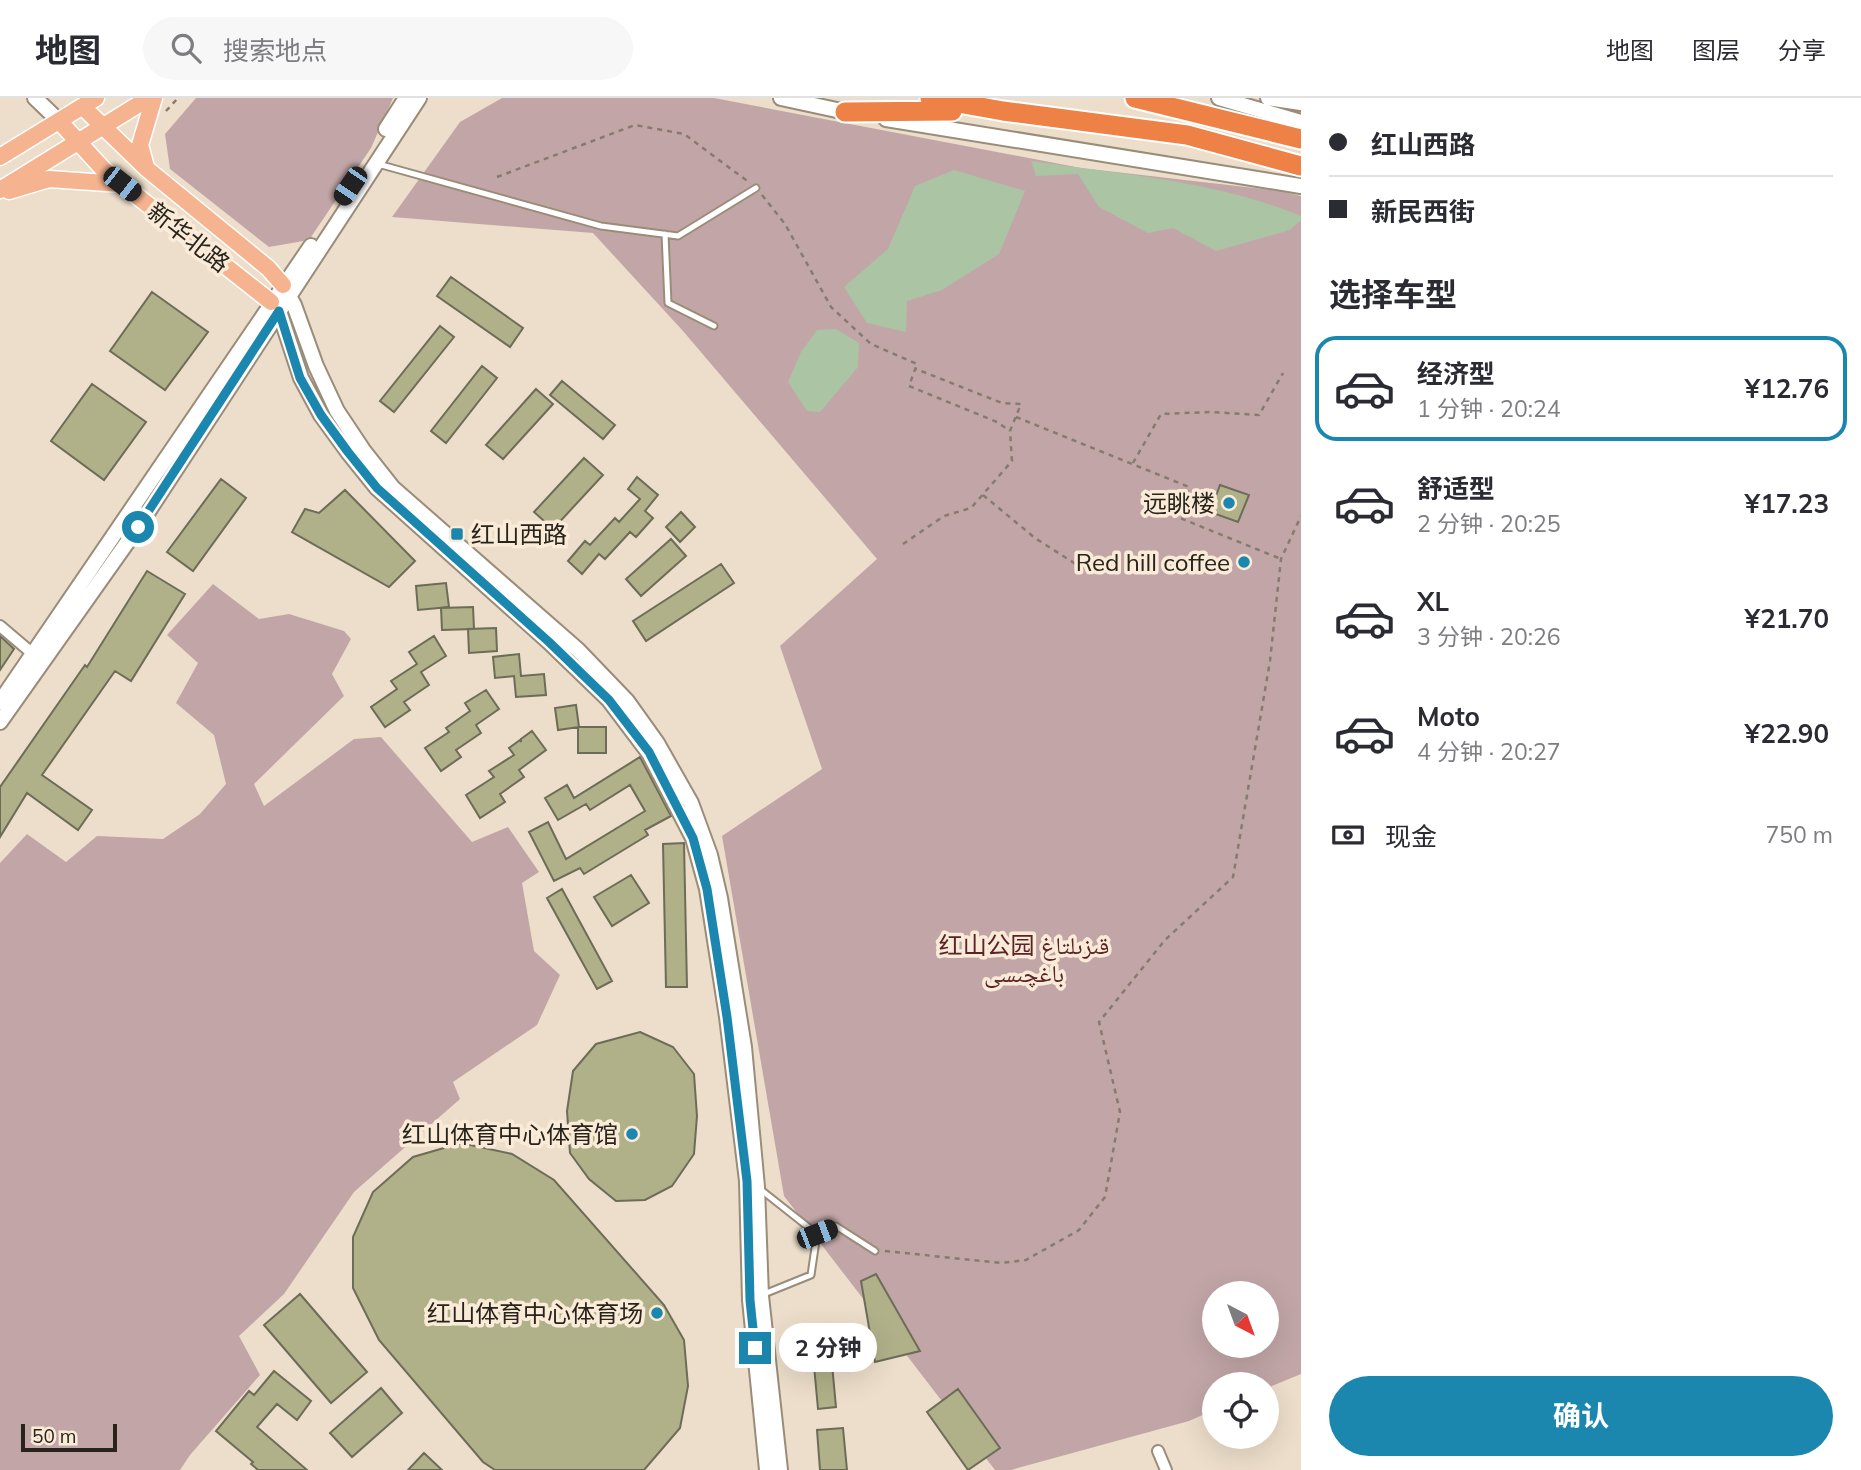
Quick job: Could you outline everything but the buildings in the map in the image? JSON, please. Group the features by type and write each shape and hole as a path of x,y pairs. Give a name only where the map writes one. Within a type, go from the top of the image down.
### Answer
{"highway":[{"path":"930,98 1003,111 1187,135 1301,166"},
{"path":"1135,98 1301,139"},
{"path":"845,112 1003,111"}],"main road":[{"path":"35,98 60,122"},
{"path":"0,192 152,98"},
{"path":"147,169 140,145 152,98"},
{"path":"286,290 405,98"},
{"path":"0,722 138,527 286,290 419,98"},
{"path":"781,98 845,112 1301,186"},
{"path":"1219,98 1301,122"},
{"path":"1268,98 1301,103"},
{"path":"0,157 60,122 85,101"},
{"name":"新华北路","path":"85,101 104,127 147,169 268,268 286,290"},
{"name":"新华北路","path":"60,122 104,170 275,307"},
{"path":"0,192 49,179 122,184"},
{"path":"286,290 337,411 363,450 393,488 578,650 627,701 657,743 691,803 710,855 720,898 744,1047 757,1187 761,1296 780,1470"},
{"path":"0,702 275,307"},
{"path":"275,307 300,378 321,415 348,452 377,488 549,642 609,700 649,752 693,838 707,889 727,1017 745,1167 750,1300 767,1470"}],"street":[{"path":"0,626 33,654"},
{"path":"1158,1451 1166,1470"}],"lane":[{"path":"375,163 601,226 678,236 757,188"},
{"path":"665,234 668,303 714,326"},
{"path":"757,1187 817,1234"},
{"path":"817,1234 836,1226 875,1251"},
{"path":"761,1296 811,1275 817,1234"}],"path":[{"path":"497,177 635,125 684,134 757,188 785,224 831,307 871,344 918,364 909,386 997,422 1010,431"},
{"path":"903,544 944,516 971,508 1012,461 1010,431 1021,404 1002,403 915,369"},
{"path":"1132,464 1161,414 1211,412 1259,415 1283,373"},
{"path":"1016,417 1189,487 1180,518 1281,559"},
{"path":"983,495 1035,538 1096,576"},
{"path":"875,1251 1001,1263 1026,1260 1079,1230 1105,1197 1121,1112 1099,1022 1165,940 1233,877 1270,661 1281,559 1301,516"}],"green space":[{"path":"196,98 393,98 371,148 309,240 269,247 170,169 165,134"},
{"name":"红山公园 قىزىلتاغ باغچىسى","path":"502,98 714,98 1081,168 1281,191 1301,196 1301,1374 1279,1383 1279,1372 1202,1372 1202,1415 1011,1470 995,1470 784,1196 722,836 822,769 780,646 877,559 683,331 593,233 392,217 460,122"},
{"path":"213,584 259,619 289,614 344,631 351,639 332,674 344,696 254,784 264,806 354,739 381,737 472,842 508,827 539,872 522,883 534,951 560,975 537,1025 453,1082 460,1099 354,1192 284,1294 239,1336 260,1375 180,1470 0,1470 0,863 27,834 66,862 97,836 163,839 200,814 226,784 214,735 176,703 198,663 167,635"}],"shaded area":[{"path":"1031,161 1168,180 1236,194 1301,216 1301,220 1290,230 1216,251 1173,228 1148,233 1099,207 1078,174 1036,176"},
{"path":"954,170 1025,191 999,254 942,290 907,301 906,332 867,323 844,287 888,249 915,186"},
{"path":"836,329 859,343 858,367 820,412 807,411 788,382 801,352 817,330"}],"place":[{"name":"远眺楼","path":"1229,503"},
{"name":"红山西路","path":"457,534"},
{"name":"Red hill coffee","path":"1244,562"},
{"name":"红山体育中心体育馆","path":"632,1134"},
{"name":"红山体育中心体育场","path":"657,1313"}],"route":[{"path":"138,527 279,311 300,378 321,415 377,488 549,642 625,719 649,752 670,789 693,838 707,889 727,1017 747,1181 750,1300 755,1348"}]}
